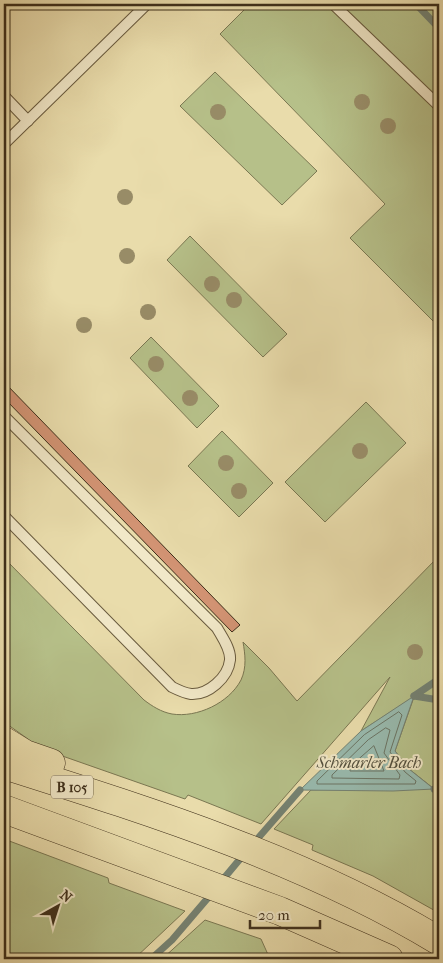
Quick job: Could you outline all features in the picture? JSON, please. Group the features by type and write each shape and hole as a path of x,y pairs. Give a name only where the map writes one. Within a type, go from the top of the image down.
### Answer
{"highway":[{"path":"4,741 25,754 100,781 141,808"},
{"name":"B 105","path":"4,765 141,808 267,857 368,900 439,941"},
{"path":"4,809 238,895 349,940 390,959"}],"lane":[{"path":"4,144 147,4"},
{"path":"334,4 439,106"},
{"path":"4,96 28,121"},
{"path":"4,416 217,628 226,643 230,660 224,676 207,691 192,694 172,687 4,516"}],"green space":[{"path":"250,4 439,4 439,327 350,238 385,204 220,34"},
{"path":"215,72 317,171 282,205 180,106"},
{"path":"190,236 287,334 263,357 167,260"},
{"path":"151,337 219,406 197,428 130,358"},
{"path":"366,402 406,443 325,522 285,482"},
{"path":"222,431 273,483 239,517 188,466"},
{"path":"439,556 439,913 373,876 312,850 313,845 274,829 311,790 433,788 409,769 395,751 414,697 361,731 390,677 261,824 188,795 185,799 51,752 35,744 4,722 4,558 144,700 164,712 182,715 192,714 211,707 229,696 236,688 241,680 245,665 243,642 269,668 297,701"},
{"path":"4,839 108,878 109,883 185,911 134,959 4,959"},
{"path":"205,920 261,939 270,959 162,959"}],"water":[{"name":"Schmarler Bach","path":"414,696 395,751 409,769 434,789 393,791 300,790 361,731"}],"building":[{"path":"4,382 240,625 232,632 4,398"}],"waterway":[{"path":"416,4 439,28"},
{"path":"414,696 439,679"},
{"name":"Schmarler Bach","path":"414,696 439,700"},
{"name":"Schmarler Bach","path":"434,789 439,788"},
{"name":"Schmarler Bach","path":"252,845 300,790"},
{"name":"Schmarler Bach","path":"220,883 245,853"},
{"name":"Schmarler Bach","path":"151,959 172,940 213,892"}]}
